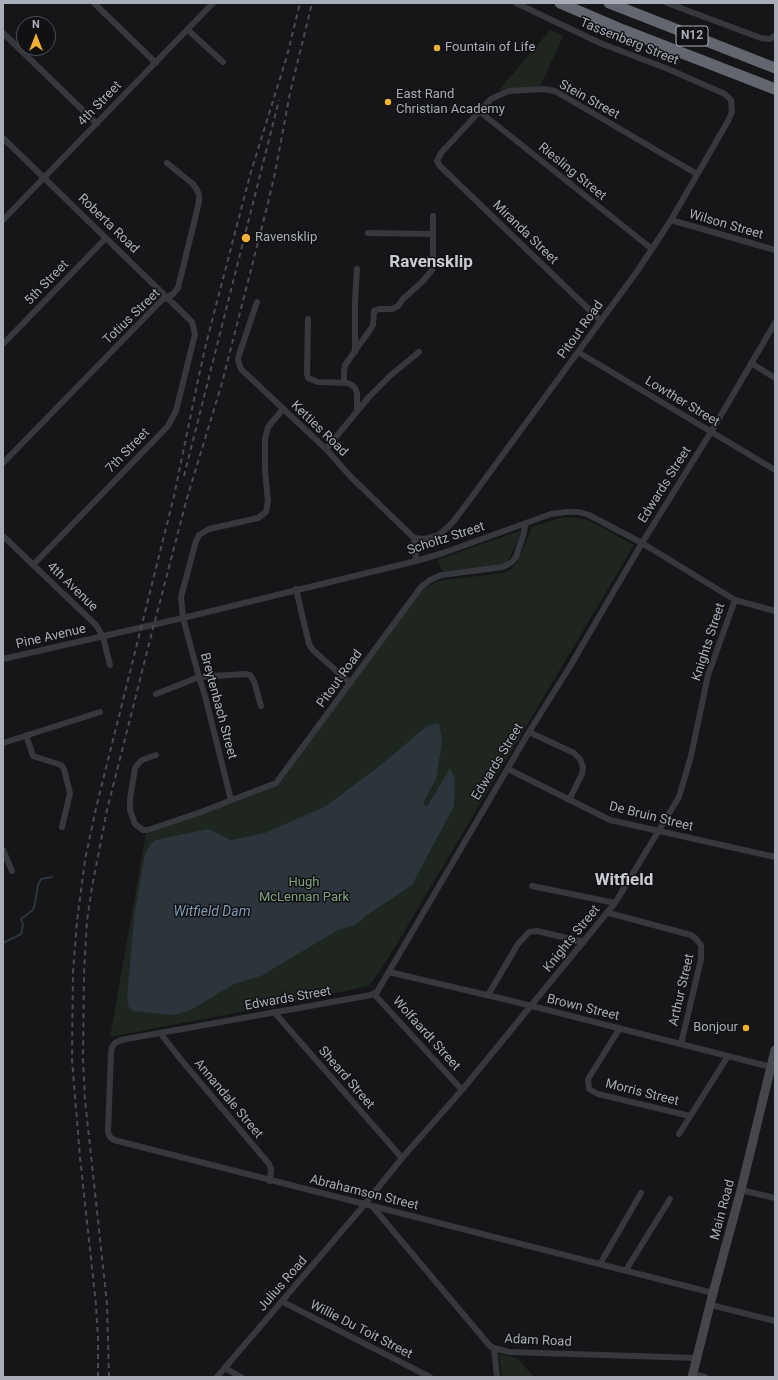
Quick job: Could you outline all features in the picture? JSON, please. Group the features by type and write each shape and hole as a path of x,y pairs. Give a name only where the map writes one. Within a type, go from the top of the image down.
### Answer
{"highway":[{"name":"N12","path":"560,3 623,30 775,89"},
{"name":"N12","path":"609,3 775,68"}],"street":[{"path":"94,3 156,62"},
{"name":"4th Street","path":"3,220 213,3"},
{"name":"Tassenberg Street","path":"516,3 600,43 668,69 726,94 732,102"},
{"path":"667,3 757,37 764,39 772,37"},
{"path":"188,30 223,62"},
{"path":"3,33 97,124"},
{"name":"Stein Street","path":"438,158 443,150 491,99 504,92 543,89 553,90 697,174"},
{"name":"Pitout Road","path":"414,538 421,540 432,538 445,531 453,522 601,321 671,220 730,117 732,102"},
{"name":"Riesling Street","path":"479,111 652,249"},
{"name":"Roberta Road","path":"3,138 167,297 187,317 194,328"},
{"name":"Miranda Street","path":"438,158 437,161 440,166 601,321"},
{"name":"Totius Street","path":"3,463 157,305 176,292 199,202 197,190 193,184 167,163"},
{"path":"344,383 344,368 373,325 374,311 379,309 392,309 398,306 403,299 430,273 433,262 433,216"},
{"name":"Wilson Street","path":"671,220 775,250"},
{"path":"368,233 433,234"},
{"name":"5th Street","path":"3,344 106,238"},
{"path":"355,352 355,301 357,269"},
{"name":"Ketties Road","path":"257,302 239,355 239,363 243,372 326,449 414,538"},
{"path":"308,319 308,378 318,382 344,383 352,385 357,391 357,411"},
{"name":"Edwards Street","path":"121,1040 161,1034 374,994 377,992 472,827 711,432 775,323"},
{"name":"7th Street","path":"33,565 168,426 173,419 194,340 194,328"},
{"path":"326,449 369,397 391,375 419,352"},
{"name":"Lowther Street","path":"578,352 775,470"},
{"path":"751,363 775,378"},
{"name":"Breytenbach Street","path":"231,800 205,696 198,677 182,618 182,591 196,541 200,535 209,529 258,518 266,512 268,502 265,471 265,439 268,427 283,409"},
{"name":"Scholtz Street","path":"104,637 416,561 558,513 579,512 594,517 642,544 735,600 775,611"},
{"name":"Pitout Road","path":"156,755 142,760 135,768 130,810 135,824 143,830 148,830 201,812 274,785 278,782 421,587 430,580 441,575 503,568 512,562 516,556 524,533 525,525"},
{"name":"4th Avenue","path":"3,536 96,625 104,637 110,665"},
{"path":"414,538 416,561"},
{"path":"296,590 309,644 313,650 350,683"},
{"name":"Knights Street","path":"369,1205 402,1158 462,1090 608,913 678,800 691,756 708,675 735,600"},
{"name":"Pine Avenue","path":"3,659 104,637"},
{"path":"156,694 198,677 238,674 250,675 254,681 261,706"},
{"path":"3,742 100,712"},
{"path":"529,732 574,753 580,759 583,767 582,774 569,800"},
{"path":"26,735 30,752 33,756 61,765 64,769 70,793 62,827"},
{"name":"De Bruin Street","path":"508,769 607,819 775,857"},
{"path":"3,850 12,871"},
{"path":"532,886 615,903"},
{"name":"Arthur Street","path":"608,913 690,935 701,945 701,959 681,1044"},
{"path":"488,995 518,944 529,932 537,931 584,942"},
{"name":"Brown Street","path":"388,972 488,995 728,1056 773,1059"},
{"name":"Wolfaardt Street","path":"374,994 462,1090"},
{"name":"Sheard Street","path":"274,1012 402,1158"},
{"name":"Morris Street","path":"620,1028 588,1079 589,1089 598,1094 690,1116 728,1056"},
{"name":"Annandale Street","path":"161,1034 269,1164 271,1169 270,1181"},
{"name":"Abrahamson Street","path":"121,1040 115,1043 112,1047 111,1053 108,1132 110,1137 114,1140 713,1293"},
{"name":"Main Road","path":"693,1376 713,1293 742,1190 773,1059"},
{"path":"679,1134 690,1116"},
{"path":"742,1190 775,1198"},
{"path":"600,1264 641,1193"},
{"path":"626,1270 670,1199"},
{"name":"Julius Road","path":"217,1377 369,1205"},
{"name":"Adam Road","path":"369,1205 490,1346 494,1348 509,1352 697,1358"},
{"name":"Willie Du Toit Street","path":"282,1302 430,1377"},
{"path":"711,1304 775,1321"},
{"path":"494,1348 497,1377"},
{"path":"225,1368 241,1377"},
{"path":"693,1376 705,1377"}],"green space":[{"path":"550,30 563,36 540,87 499,90"},
{"name":"Hugh McLennan Park","path":"570,517 588,520 634,545 386,962 369,986 110,1037 146,834 236,802 279,784 420,590 439,581 502,573 511,569 517,563 532,527 560,518"},
{"path":"522,530 509,560 500,566 443,571 437,560"},
{"path":"499,1354 517,1358 534,1377 502,1377"}],"water":[{"name":"Witfield Dam","path":"439,723 442,741 436,779 423,803 427,807 450,768 455,779 454,806 412,885 367,915 355,925 338,930 261,976 234,984 189,1011 172,1015 134,1011 129,1008 127,999 134,917 145,854 150,845 156,840 208,829 231,840 265,833 326,806 382,764 427,726"}],"waterway":[{"path":"3,943 21,934 23,925 21,919 33,910 38,885 41,879 52,877"}],"railway":[{"path":"98,1377 96,1305 80,1157 72,1060 73,972 77,921 85,860 96,808 174,496 206,344 250,175 287,56 300,3"},
{"path":"109,1377 107,1304 85,1100 83,1060 84,973 87,921 92,887 107,810 151,636 187,498 222,383 267,207 290,93 312,3"},
{"path":"184,476 279,100"}],"place":[{"name":"Fountain of Life","path":"437,48"},
{"name":"East Rand Christian Academy","path":"388,102"},
{"name":"Ravensklip","path":"246,238"},
{"name":"Bonjour","path":"746,1028"}],"district":[{"name":"Ravensklip","path":"431,263"},
{"name":"Witfield","path":"624,881"}]}
